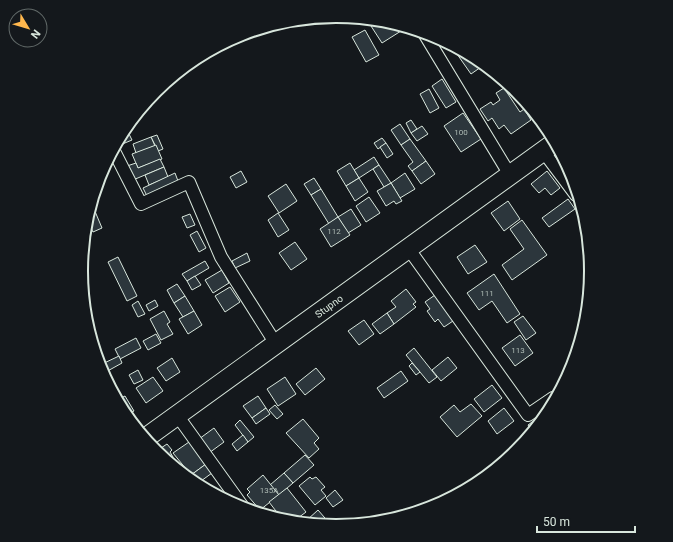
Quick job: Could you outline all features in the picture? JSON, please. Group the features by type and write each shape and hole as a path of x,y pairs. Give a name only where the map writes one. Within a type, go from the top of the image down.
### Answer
{"main road":[{"name":"Stupno","path":"150,435 548,148"}],"street":[{"path":"428,41 510,175"},
{"path":"548,148 567,179"},
{"path":"117,156 141,204 189,182 221,257 276,344"},
{"path":"408,248 528,416 547,403"},
{"path":"177,415 236,497"}],"building":[{"path":"372,26 401,31 382,43"},
{"path":"365,30 379,55 366,62 352,37"},
{"path":"458,55 479,68 471,74"},
{"path":"442,79 456,102 446,108 432,86"},
{"path":"504,88 520,112 524,109 531,120 511,134 504,125 499,129 492,118 488,121 480,109 491,102 493,105 500,100 496,93"},
{"path":"429,89 439,108 430,113 420,94"},
{"path":"463,113 481,139 461,152 444,126"},
{"path":"411,120 417,129 411,133 406,123"},
{"path":"400,124 410,139 401,145 391,130"},
{"path":"422,126 428,134 417,141 411,133"},
{"path":"129,134 132,140 124,143"},
{"path":"157,135 163,149 158,151 151,137"},
{"path":"151,137 155,146 136,153 133,144"},
{"path":"382,138 386,143 378,149 374,143"},
{"path":"410,139 426,161 412,171 408,166 413,162 401,145"},
{"path":"386,143 393,154 387,158 380,147"},
{"path":"156,145 162,159 138,168 132,154"},
{"path":"374,157 379,165 359,178 354,170"},
{"path":"160,159 164,167 133,180 127,166 136,163 138,168"},
{"path":"426,161 435,174 421,184 412,171"},
{"path":"350,163 359,178 346,186 337,171"},
{"path":"379,165 391,183 384,187 373,169"},
{"path":"164,167 168,177 149,185 145,175"},
{"path":"241,171 247,182 236,188 230,177"},
{"path":"547,171 560,188 551,195 545,188 539,193 531,184"},
{"path":"175,173 178,181 147,196 143,188"},
{"path":"405,173 415,189 400,198 391,183"},
{"path":"314,178 321,189 311,195 304,184"},
{"path":"359,178 368,192 355,201 346,186"},
{"path":"391,183 402,201 396,204 394,201 386,206 377,191"},
{"path":"286,184 297,201 279,213 268,196"},
{"path":"321,189 338,217 329,224 311,195"},
{"path":"369,197 380,213 366,222 356,206"},
{"path":"568,199 575,209 549,227 542,218"},
{"path":"508,201 520,219 504,231 491,213"},
{"path":"351,209 361,225 348,233 338,217"},
{"path":"96,213 102,228 93,232 93,223"},
{"path":"278,213 289,230 278,237 268,220"},
{"path":"190,214 195,225 187,228 182,217"},
{"path":"338,217 350,235 331,247 320,229"},
{"path":"522,220 547,255 512,280 502,265 524,249 510,229"},
{"path":"197,231 206,248 199,252 190,235"},
{"path":"295,242 307,259 291,270 279,253"},
{"path":"475,245 487,262 468,274 457,257"},
{"path":"247,253 250,261 235,268 232,261"},
{"path":"118,257 137,296 127,301 108,262"},
{"path":"205,261 209,268 187,281 182,274"},
{"path":"222,270 229,283 213,293 205,280"},
{"path":"494,274 520,314 507,323 492,301 479,310 467,293"},
{"path":"195,276 201,285 192,290 187,281"},
{"path":"177,284 185,296 174,303 167,290"},
{"path":"230,287 240,302 225,312 215,296"},
{"path":"406,289 416,302 413,304 416,307 394,324 387,313 396,307 391,301"},
{"path":"435,295 453,321 444,327 438,319 435,322 427,311 430,309 425,302"},
{"path":"185,296 194,311 183,317 174,303"},
{"path":"155,300 158,306 149,311 146,305"},
{"path":"138,301 145,314 138,317 132,305"},
{"path":"164,311 170,322 167,324 173,334 161,340 150,319"},
{"path":"194,311 202,325 188,334 179,319"},
{"path":"387,313 394,324 380,334 372,324"},
{"path":"523,316 536,333 526,340 514,322"},
{"path":"364,320 374,334 359,345 348,331"},
{"path":"156,334 161,343 148,350 143,341"},
{"path":"520,335 533,353 515,366 502,348"},
{"path":"136,338 141,348 120,359 115,349"},
{"path":"414,348 437,377 429,383 406,355"},
{"path":"119,356 122,363 109,370 106,362"},
{"path":"448,357 457,368 441,381 432,370"},
{"path":"172,358 180,372 166,381 157,368"},
{"path":"412,363 420,372 416,375 409,366"},
{"path":"316,368 325,379 305,395 296,384"},
{"path":"138,370 143,380 134,384 129,375"},
{"path":"401,371 408,381 384,398 377,388"},
{"path":"153,377 163,391 146,403 136,388"},
{"path":"285,377 296,394 278,406 267,389"},
{"path":"492,385 502,398 484,412 474,399"},
{"path":"125,396 134,411 132,412 123,397"},
{"path":"258,396 266,408 252,418 243,406"},
{"path":"471,404 482,416 457,437 440,417 454,405 460,412"},
{"path":"275,405 283,414 277,419 269,410"},
{"path":"266,408 270,414 256,424 252,418"},
{"path":"504,408 514,421 497,434 488,421"},
{"path":"303,419 319,438 314,443 319,449 309,458 286,433"},
{"path":"240,420 254,437 248,442 235,425"},
{"path":"214,428 224,442 209,453 199,439"},
{"path":"243,435 248,442 237,451 232,444"},
{"path":"189,442 206,464 193,473 184,466 173,453"},
{"path":"167,444 172,450 170,452 173,457 162,447"},
{"path":"305,455 314,465 293,483 284,473"},
{"path":"206,464 212,473 203,480 193,473"},
{"path":"284,473 293,483 279,495 270,485"},
{"path":"263,475 279,495 263,508 256,506 247,495 250,492 247,489"},
{"path":"310,477 312,479 316,477 325,487 321,490 326,496 315,505 299,486"},
{"path":"287,488 306,512 300,516 277,512 269,502"},
{"path":"335,490 343,500 333,507 326,498"},
{"path":"318,510 325,518 320,518 310,517"}]}
